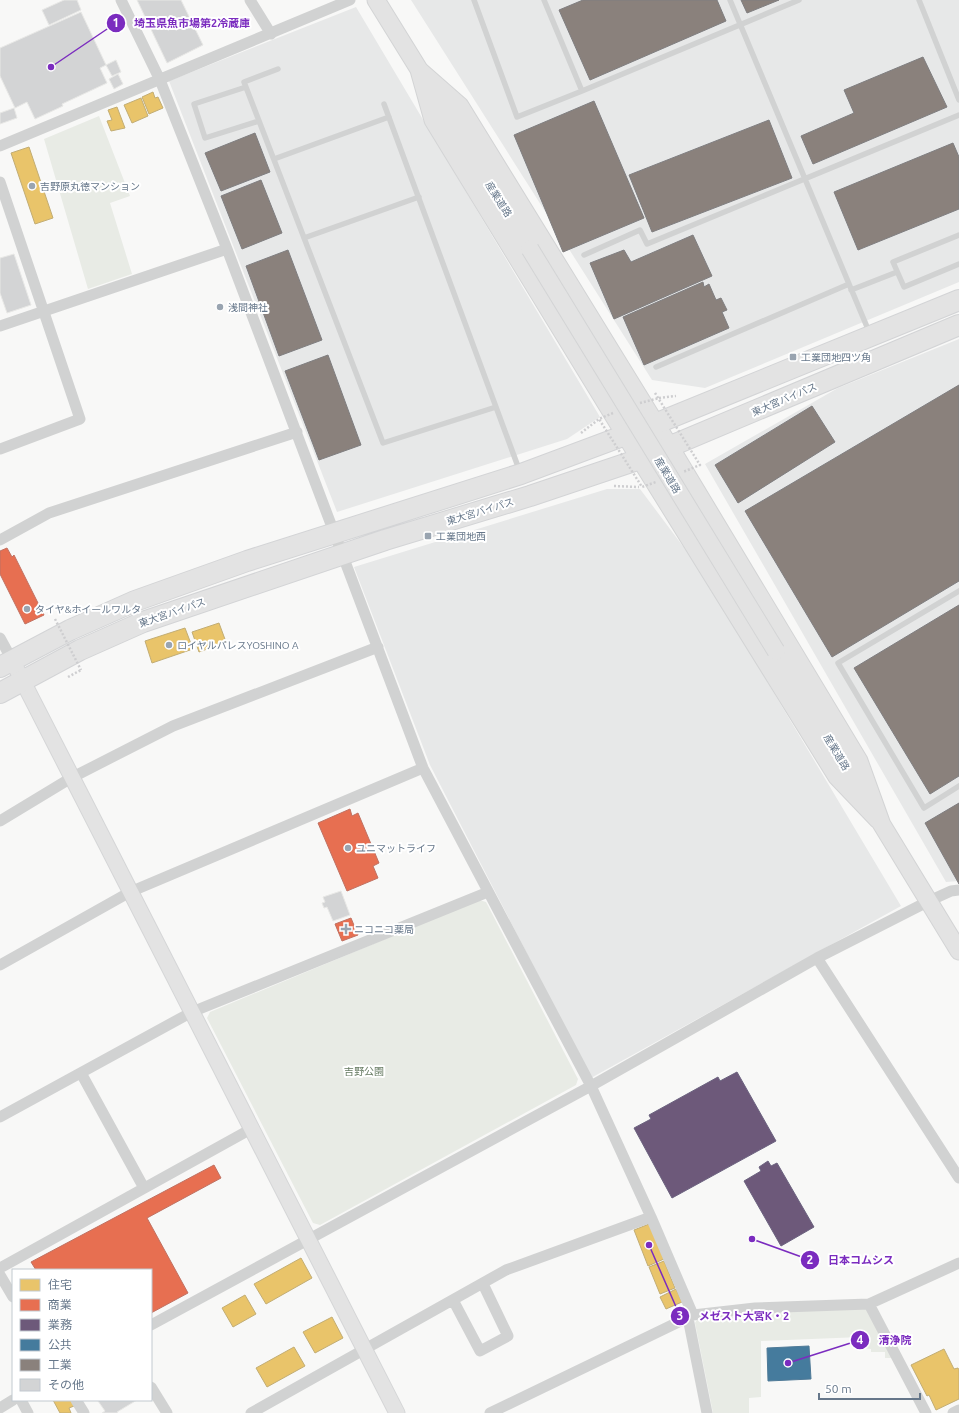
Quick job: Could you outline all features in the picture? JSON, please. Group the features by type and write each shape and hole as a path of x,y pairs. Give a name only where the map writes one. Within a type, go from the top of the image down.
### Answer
{"highway":[{"path":"6,664 135,601 335,532 521,474 655,424 959,300"},
{"name":"東大宮バイパス","path":"0,693 80,650 143,622 343,554 530,496 640,459 959,325"}],"main road":[{"name":"産業道路","path":"376,0 959,951"},
{"path":"418,70 460,106 670,447 859,761 882,825"},
{"path":"418,70 433,120 625,435 837,777 882,825"}],"street":[{"path":"121,0 160,80 227,249 423,768 590,1086 652,1217 691,1317 708,1413"},
{"path":"250,0 271,34"},
{"path":"0,146 350,0"},
{"path":"0,182 80,419 0,449"},
{"path":"0,326 227,249"},
{"path":"0,540 49,513 297,432"},
{"path":"0,638 6,664 22,681 192,1012 307,1241 397,1413"},
{"path":"0,821 71,778 173,726 378,647"},
{"path":"0,964 130,892 423,768"},
{"path":"152,1324 590,1086 816,958 928,901 951,891 959,890"},
{"path":"0,1117 192,1012 488,892"},
{"path":"816,958 959,1178"},
{"path":"81,1073 144,1188"},
{"path":"0,1268 251,1129"},
{"path":"251,1413 506,1270 652,1217"},
{"path":"490,1413 691,1317 755,1308 869,1304 959,1263"},
{"path":"0,1275 12,1295"},
{"path":"453,1300 480,1351 508,1336 483,1284"},
{"path":"869,1304 926,1413"},
{"path":"152,1389 167,1413"},
{"path":"0,1408 12,1401"},
{"path":"22,1401 28,1413"},
{"path":"77,1401 84,1413"},
{"path":"953,1413 959,1410"}],"lane":[{"path":"474,0 517,117 800,0"},
{"path":"544,0 582,91"},
{"path":"730,0 871,336"},
{"path":"919,0 959,100"},
{"path":"278,69 244,82 383,443 496,407"},
{"path":"246,87 194,104 205,138 259,121"},
{"path":"384,104 521,474"},
{"path":"584,254 640,230 647,244 959,115"},
{"path":"274,159 389,117"},
{"path":"304,238 419,197"},
{"path":"959,235 893,262 904,287 959,264"},
{"path":"656,367 850,287 897,272"},
{"path":"959,591 838,663 924,808 959,786"}],"path":[{"path":"655,393 700,465"},
{"path":"659,398 680,396"},
{"path":"577,436 599,419 642,487 611,486"},
{"path":"56,619 81,670 61,681"}],"shaded area":[{"path":"411,0 959,0 959,282 705,388 652,380"},
{"path":"356,7 600,417 567,439 337,512 169,81"},
{"path":"959,339 959,881 946,882 705,464 838,388"},
{"path":"607,489 640,489 700,569 901,906 591,1078 430,765 354,567"}],"green space":[{"path":"99,116 130,196 110,203 132,274 88,289 44,139"},
{"name":"吉野公園","path":"479,900 486,902 578,1079 576,1085 320,1225 313,1223 207,1018 210,1012"},
{"path":"869,1309 895,1358 885,1358 885,1352 871,1352 871,1349 861,1348 861,1337 761,1341 761,1397 749,1398 749,1413 713,1413 695,1323 699,1317 761,1310"}],"building: 住宅":[{"path":"153,92 155,98 158,97 163,108 149,114 142,97"},
{"path":"141,98 148,116 132,123 124,105"},
{"path":"117,107 125,128 111,131 107,121 112,120 108,110"},
{"name":"吉野原丸徳マンション","path":"29,147 53,218 35,224 11,153"},
{"path":"219,623 226,642 199,652 192,632"},
{"name":"ロイヤルパレスYOSHINO A","path":"185,628 193,649 152,663 145,641"},
{"path":"649,1224 664,1259 648,1266 634,1230"},
{"path":"301,1258 312,1278 266,1304 254,1284"},
{"path":"664,1261 675,1288 660,1294 649,1267"},
{"path":"676,1289 682,1302 666,1309 660,1297"},
{"path":"245,1295 256,1314 233,1327 222,1308"},
{"path":"332,1317 343,1338 315,1353 303,1332"},
{"path":"294,1347 305,1366 267,1387 256,1368"},
{"path":"944,1349 954,1369 958,1368 959,1370 959,1399 936,1410 911,1365"},
{"path":"54,1401 72,1401 74,1406 69,1408 71,1413 60,1413"}],"building: 商業":[{"path":"7,548 12,557 14,555 44,615 25,624 0,574 0,551"},
{"path":"350,809 352,816 358,813 379,863 373,866 378,878 347,891 318,823"},
{"path":"351,918 358,935 342,941 335,924"},
{"path":"214,1165 221,1178 147,1218 188,1293 152,1312 152,1269 35,1269 31,1262"}],"building: 業務":[{"path":"737,1072 776,1141 672,1198 634,1128 651,1119 649,1115 718,1077 720,1081"},
{"path":"768,1161 771,1166 777,1163 814,1227 781,1246 744,1181 761,1171 759,1167"}],"building: 公共":[{"path":"809,1346 811,1379 768,1381 767,1348"}],"building: 工業":[{"path":"583,0 717,0 726,21 590,80 559,10"},
{"path":"741,0 779,0 747,13"},
{"path":"923,57 947,107 813,164 801,136 854,113 844,90"},
{"path":"594,101 644,218 563,252 514,135"},
{"path":"769,120 792,178 652,232 629,175"},
{"path":"255,133 270,172 221,191 205,153"},
{"path":"953,143 959,157 959,209 858,250 834,192"},
{"path":"261,180 282,233 242,249 221,196"},
{"path":"693,235 712,276 614,319 590,263 624,250 631,262"},
{"path":"288,250 322,340 279,356 246,266"},
{"path":"703,282 704,287 709,284 716,300 721,298 727,310 722,312 729,328 644,365 623,317"},
{"path":"328,355 361,445 319,460 285,371"},
{"path":"959,385 959,581 832,657 745,511"},
{"path":"812,406 835,442 738,503 715,465"},
{"path":"959,605 959,776 930,794 854,668"},
{"path":"959,803 959,884 925,823"}],"building: その他":[{"path":"64,0 77,0 81,10 49,25 42,10"},
{"path":"137,0 181,0 203,45 167,63"},
{"path":"81,12 106,65 100,68 107,83 62,104 63,106 35,119 27,102 15,108 0,76 0,48"},
{"path":"116,60 121,72 112,76 106,65"},
{"path":"118,74 123,84 114,89 109,79"},
{"path":"14,108 17,118 0,124 0,113"},
{"path":"14,254 31,305 7,313 0,293 0,258"},
{"path":"341,891 350,915 333,921 327,907 324,908 322,903 325,902 323,897"},
{"path":"98,1401 135,1401 117,1412 118,1413 102,1413 105,1411"}],"place":[{"name":"埼玉県魚市場第2冷蔵庫","path":"51,67"},
{"name":"吉野原丸徳マンション","path":"32,186"},
{"name":"浅間神社","path":"220,307"},
{"name":"工業団地四ツ角","path":"793,357"},
{"name":"工業団地西","path":"428,536"},
{"name":"タイヤ&ホイールワルタ","path":"27,609"},
{"name":"ロイヤルパレスYOSHINO A","path":"169,645"},
{"name":"ユニマットライフ","path":"348,848"},
{"name":"ニコニコ薬局","path":"346,929"},
{"name":"日本コムシス","path":"752,1239"},
{"name":"メゼスト大宮K・2","path":"649,1245"},
{"name":"清浄院","path":"788,1363"}]}
